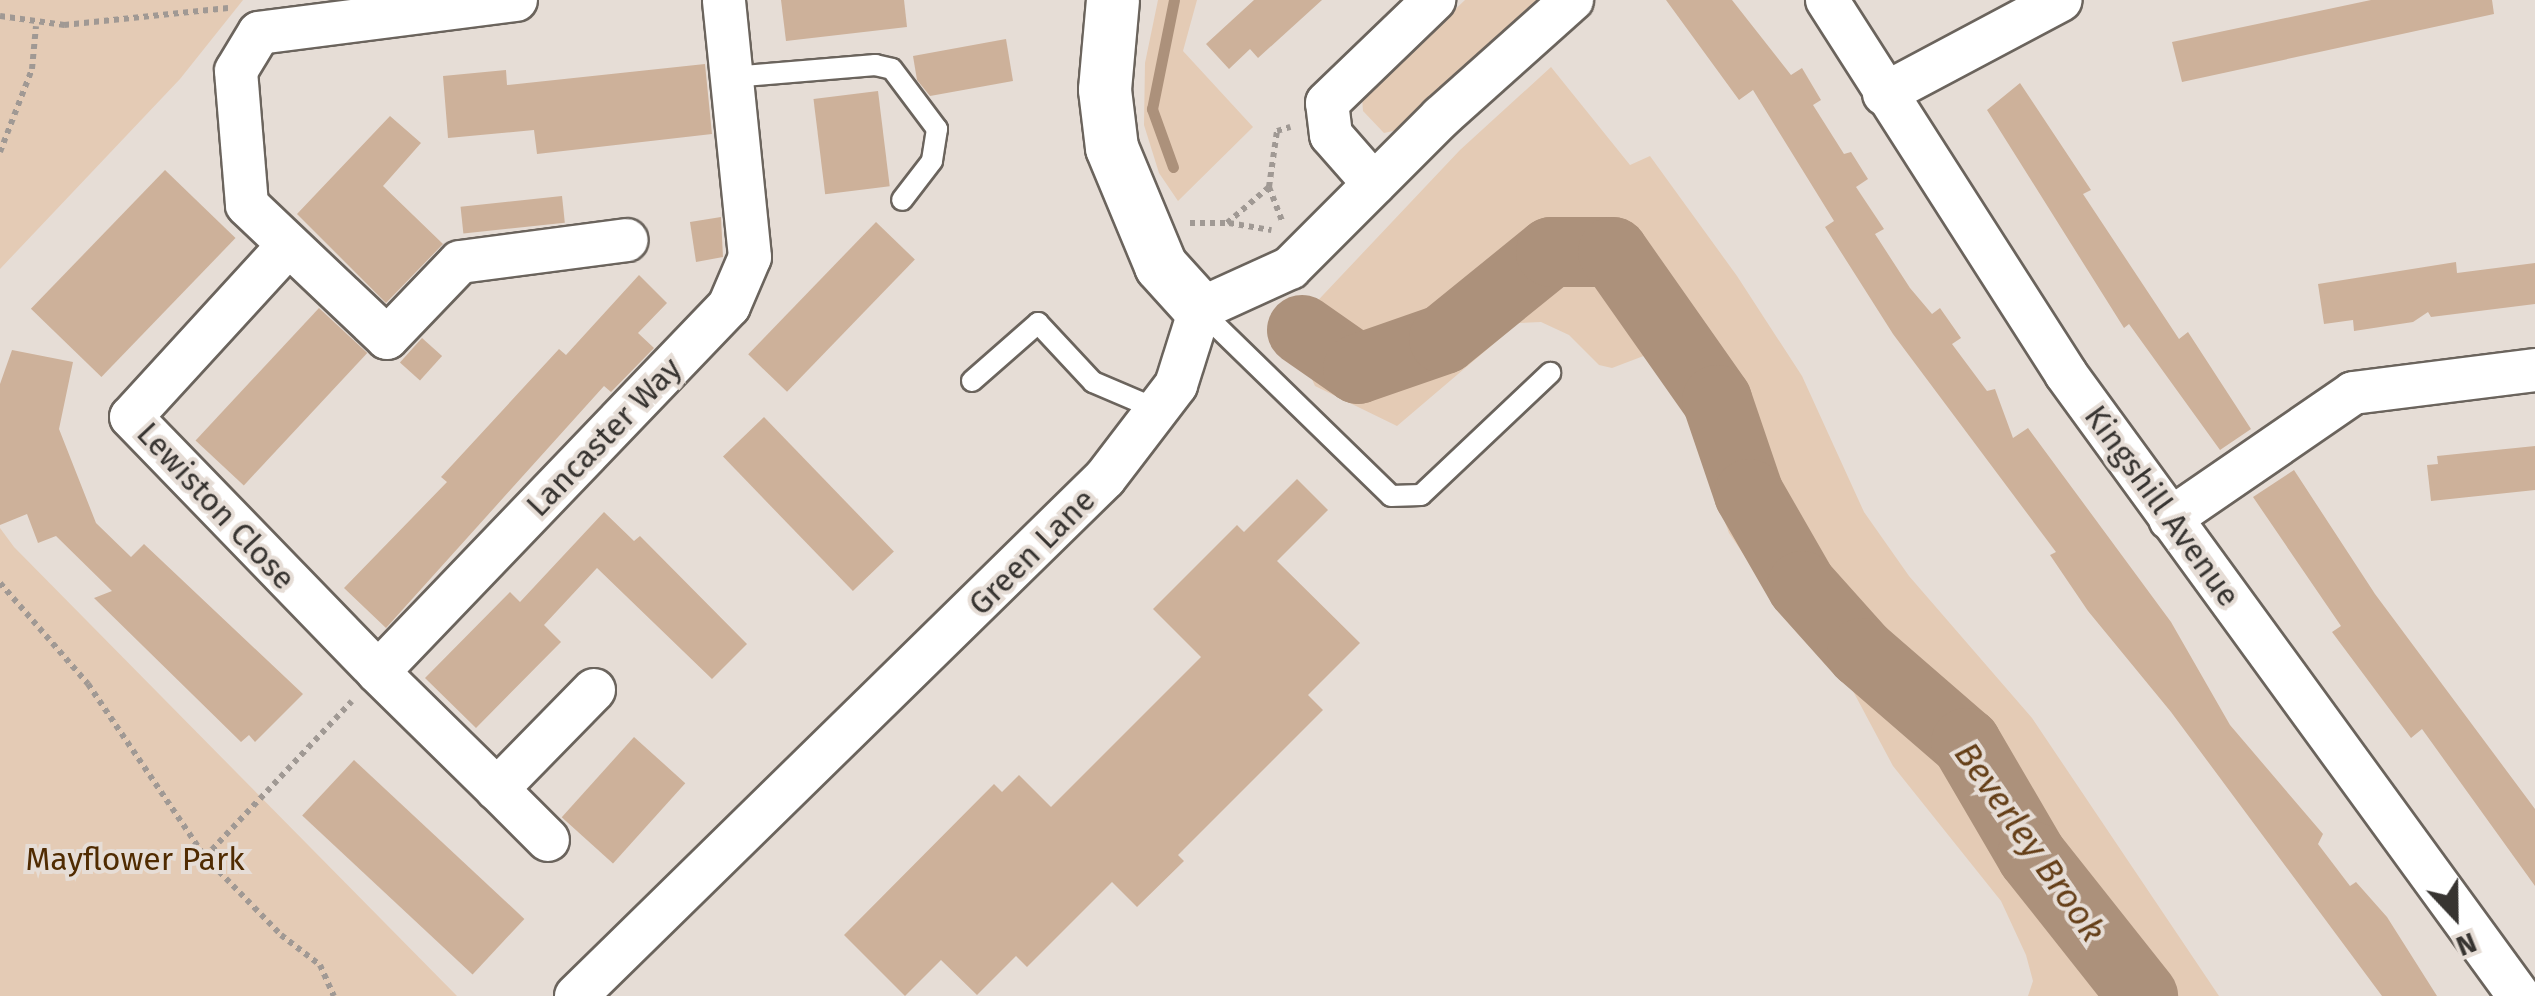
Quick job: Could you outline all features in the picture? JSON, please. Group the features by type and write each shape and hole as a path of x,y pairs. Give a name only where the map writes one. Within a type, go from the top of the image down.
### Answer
{"street":[{"path":"516,0 306,12 259,33 236,71 248,205 286,248 387,338 460,262 626,240"},
{"name":"Lancaster Way","path":"378,672 729,306 750,257 724,0"},
{"path":"1113,0 1105,90 1112,148 1147,240 1200,309 1290,268 1374,184 1572,0"},
{"path":"1374,184 1342,151 1325,118 1344,81 1434,0"},
{"name":"Kingshill Avenue","path":"1827,0 2066,374 2519,996"},
{"path":"1884,94 2062,0"},
{"name":"Lewiston Close","path":"286,248 131,417 378,672"},
{"name":"Green Lane","path":"576,996 1072,514 1161,411 1200,309"},
{"path":"2170,519 2354,393 2535,370"},
{"path":"378,672 548,840"},
{"path":"497,789 594,690"}],"lane":[{"path":"732,77 875,65 892,69 936,129 932,161 902,200"},
{"path":"1200,309 1390,496 1421,494 1550,373"},
{"path":"972,382 1038,323 1093,382 1161,411"}],"path":[{"path":"0,16 36,26 245,7 259,33"},
{"path":"0,152 32,69 36,26"},
{"path":"1228,223 1269,187 1277,131 1325,118"},
{"path":"1147,240 1184,223 1228,223 1288,233"},
{"path":"0,583 88,684 205,856 281,935 320,964 334,996"},
{"path":"205,856 378,672"}],"green space":[{"path":"0,0 243,0 180,79 0,269"},
{"path":"1158,0 1197,0 1183,51 1253,127 1178,201 1159,173 1144,125 1145,63"},
{"path":"1465,0 1545,0 1402,129 1384,133 1363,111 1362,97"},
{"path":"1551,67 1630,165 1650,156 1737,276 1802,376 1864,512 1909,576 2032,718 2219,996 2028,996 2033,981 2026,955 2001,901 1893,766 1798,588 1770,593 1729,533 1716,498 1732,463 1665,356 1654,352 1612,368 1599,365 1569,335 1541,322 1518,323 1397,426 1315,386 1290,330 1460,150"},
{"name":"Mayflower Park","path":"0,528 14,547 457,996 0,996"}],"building":[{"path":"781,0 904,0 907,27 786,41"},
{"path":"1254,0 1322,0 1258,58 1250,49 1229,69 1206,44"},
{"path":"1666,0 1732,0 1791,75 1802,68 1821,100 1813,105 1844,154 1851,152 1868,179 1856,187 1884,229 1875,234 1910,288 1932,314 1940,308 1961,338 1952,344 1987,391 1995,389 2013,438 2028,428 2171,622 2230,725 2323,834 2318,844 2350,886 2356,882 2387,917 2437,996 2382,996 2171,712 2088,611 2050,555 2056,552 1893,334 1825,227 1834,221 1753,90 1739,100"},
{"path":"2371,0 2492,0 2494,14 2182,82 2172,42"},
{"path":"1006,39 1013,81 930,96 917,80 913,56"},
{"path":"705,64 712,134 537,154 534,130 448,138 443,76 506,70 507,85"},
{"path":"2020,83 2091,190 2083,194 2179,339 2188,332 2251,429 2220,450 2129,324 2124,328 1987,110"},
{"path":"878,91 890,186 825,194 813,99"},
{"path":"390,116 421,143 383,186 443,244 386,303 297,214"},
{"path":"165,170 235,238 101,377 31,309"},
{"path":"562,196 565,223 463,234 461,207"},
{"path":"721,217 723,257 696,262 690,222"},
{"path":"876,222 915,260 787,392 748,354"},
{"path":"2456,262 2457,273 2535,263 2535,304 2431,317 2428,312 2413,322 2354,331 2353,320 2324,324 2318,284"},
{"path":"639,275 667,303 638,333 654,348 611,392 604,386 386,628 344,588 447,482 441,477 559,349 566,355"},
{"path":"319,308 367,353 244,485 196,440"},
{"path":"422,338 442,356 420,381 400,363"},
{"path":"12,350 73,362 59,429 96,523 131,557 144,544 303,694 255,742 249,735 241,742 94,598 112,591 56,536 38,543 27,514 0,525 0,384"},
{"path":"764,417 894,552 853,591 723,457"},
{"path":"2535,446 2535,490 2431,501 2427,465 2438,464 2437,456"},
{"path":"2294,470 2375,594 2535,809 2535,886 2422,729 2411,738 2332,632 2341,626 2253,497"},
{"path":"1297,479 1328,510 1277,561 1360,643 1308,695 1323,710 1178,855 1184,861 1137,907 1112,882 1027,967 1016,956 977,995 941,960 905,996 844,935 994,784 1002,792 1019,775 1051,807 1201,657 1153,609 1237,525 1244,532"},
{"path":"604,512 634,541 640,536 747,644 712,679 597,568 544,625 561,642 476,728 425,678 510,592 520,602"},
{"path":"634,737 685,783 613,863 562,817"},
{"path":"354,760 524,919 473,974 302,816"}],"waterway":[{"name":"Beverley Brook","path":"1173,167 1152,109 1174,0"},
{"name":"Beverley Brook","path":"1302,330 1358,369 1444,339 1551,252 1613,252 1717,400 1749,494 1802,586 1862,653 1966,743 2032,856 2143,996"}]}
